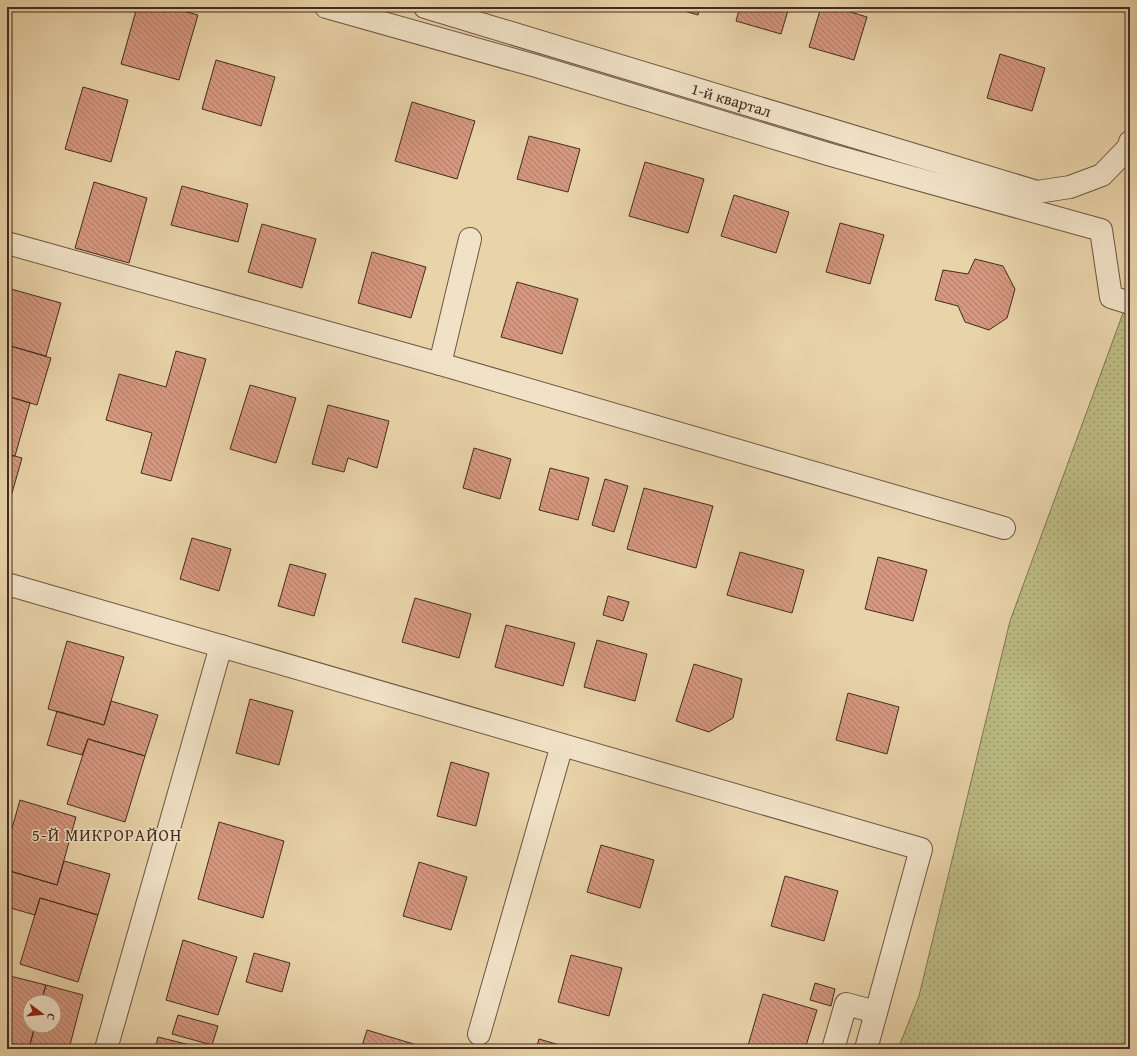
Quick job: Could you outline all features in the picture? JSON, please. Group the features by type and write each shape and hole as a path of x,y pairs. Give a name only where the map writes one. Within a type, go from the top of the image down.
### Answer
{"street":[{"path":"326,7 536,66 831,155 1101,230 1111,297 1130,303"},
{"name":"1-й квартал","path":"425,7 1037,192 1070,187 1102,176 1129,147 1130,142"},
{"path":"440,364 470,239"},
{"path":"7,243 440,364 1004,528"},
{"path":"7,584 921,849 866,1049"},
{"path":"106,1049 221,646"},
{"path":"479,1034 562,745"},
{"path":"833,1049 846,1004 876,1012"}],"shaded area":[{"path":"1130,294 1130,1049 898,1049 919,996 1010,621"}],"building":[{"path":"137,7 168,7 198,15 179,80 121,64"},
{"path":"670,7 700,7 698,15"},
{"path":"740,7 789,7 781,34 736,21"},
{"path":"821,7 834,7 867,17 854,60 809,47"},
{"path":"1000,54 1045,68 1032,111 987,98"},
{"path":"216,60 275,77 261,126 202,109"},
{"path":"83,87 128,100 111,162 65,149"},
{"path":"412,102 475,121 457,179 395,161"},
{"path":"529,136 580,149 568,192 517,179"},
{"path":"645,162 704,179 688,233 629,216"},
{"path":"94,182 147,198 129,263 75,248"},
{"path":"182,186 248,204 238,242 171,225"},
{"path":"734,195 789,212 776,253 721,236"},
{"path":"840,223 884,235 870,284 826,272"},
{"path":"262,224 316,239 302,288 248,272"},
{"path":"372,252 426,267 411,318 358,303"},
{"path":"975,259 1003,266 1015,289 1007,318 989,330 965,322 958,306 935,300 943,270 968,274"},
{"path":"517,282 578,299 562,354 501,337"},
{"path":"11,289 61,303 46,356 7,345 7,302"},
{"path":"7,345 51,358 37,405 7,396"},
{"path":"176,351 206,359 171,481 141,473 152,433 106,420 119,374 166,387"},
{"path":"250,385 296,398 276,463 230,449"},
{"path":"7,396 30,403 15,456 7,454"},
{"path":"328,405 389,421 377,468 348,458 344,472 312,464"},
{"path":"474,448 511,459 500,499 463,488"},
{"path":"7,454 22,458 10,500 7,500"},
{"path":"550,468 589,478 578,520 539,510"},
{"path":"605,479 628,486 614,532 592,525"},
{"path":"644,488 713,506 696,568 627,549"},
{"path":"192,538 231,549 219,591 180,579"},
{"path":"740,552 804,570 792,613 727,595"},
{"path":"878,557 927,570 913,621 865,609"},
{"path":"290,564 326,574 314,616 278,606"},
{"path":"608,596 629,602 623,621 603,615"},
{"path":"415,598 471,614 459,658 402,642"},
{"path":"506,625 575,643 563,686 495,667"},
{"path":"597,640 647,654 635,701 584,687"},
{"path":"67,641 124,657 104,725 48,709"},
{"path":"694,664 742,679 733,718 709,732 676,721"},
{"path":"848,693 899,707 887,754 836,740"},
{"path":"250,699 293,711 279,765 236,753"},
{"path":"111,701 158,715 145,756 88,739 82,755 47,745 57,711 104,725"},
{"path":"88,739 145,756 125,822 67,804"},
{"path":"451,762 489,773 476,826 437,816"},
{"path":"20,800 76,817 57,885 7,870 7,846"},
{"path":"219,822 284,841 263,918 198,899"},
{"path":"601,845 654,860 640,908 587,892"},
{"path":"64,861 110,874 98,915 40,898 35,915 7,907 7,879 9,871 57,885"},
{"path":"419,862 467,877 451,930 403,916"},
{"path":"785,876 838,891 824,941 771,926"},
{"path":"40,898 98,915 78,982 20,964"},
{"path":"183,940 237,957 218,1015 166,1000"},
{"path":"254,953 290,963 282,992 246,982"},
{"path":"571,955 622,968 609,1016 558,1002"},
{"path":"7,976 10,976 7,987"},
{"path":"10,976 46,985 43,994 22,994 22,1034 33,1034 29,1048 7,1042 7,987"},
{"path":"815,983 835,989 831,1006 810,1000"},
{"path":"46,985 83,995 69,1049 29,1048 33,1034 62,1034 62,994 43,994"},
{"path":"763,994 817,1010 805,1049 747,1049"},
{"path":"178,1015 218,1026 212,1045 172,1034"},
{"path":"367,1030 417,1045 416,1049 361,1049"},
{"path":"158,1037 202,1048 202,1049 155,1049"},
{"path":"539,1039 573,1049 536,1049"}],"district":[{"name":"5-Й МИКРОРАЙОН","path":"107,835"}]}
